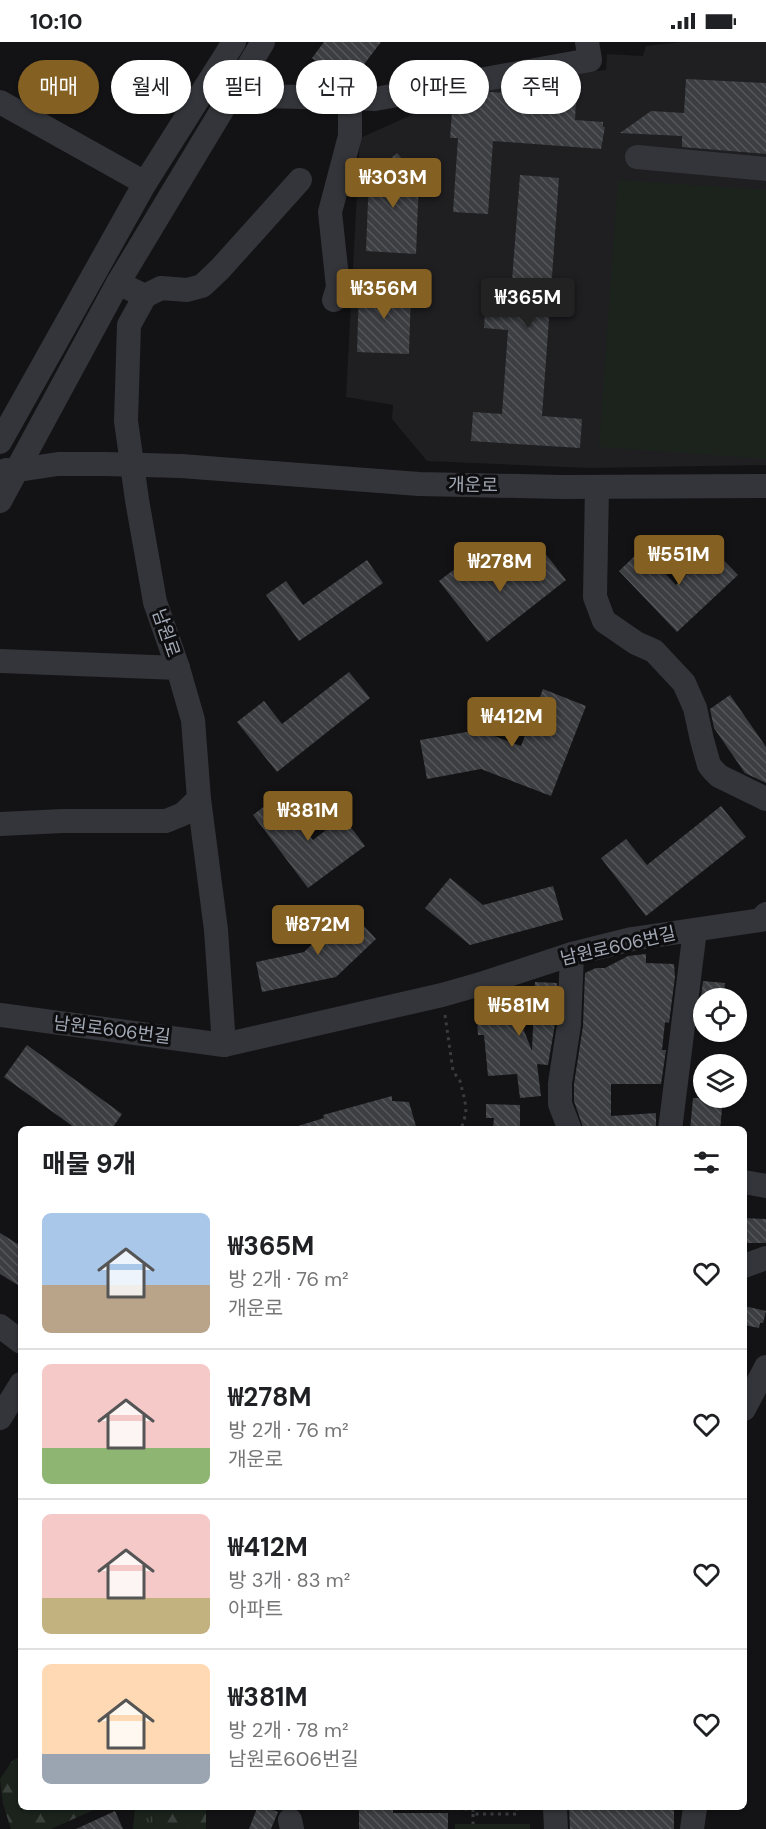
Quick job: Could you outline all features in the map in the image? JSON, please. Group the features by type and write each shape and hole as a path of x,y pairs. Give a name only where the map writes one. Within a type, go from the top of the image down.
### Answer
{"street":[{"path":"0,442 145,183 234,42"},
{"path":"252,60 263,42"},
{"path":"377,99 590,60 586,42"},
{"path":"0,102 145,183"},
{"path":"0,501 9,470 220,114"},
{"path":"334,300 338,288 330,212 350,136 350,114"},
{"path":"637,157 766,169"},
{"path":"118,283 145,296 161,288 188,290 202,286 220,270 300,180"},
{"name":"남원로","path":"145,296 129,325 126,421 155,602 193,720 199,799"},
{"name":"개운로","path":"9,470 58,464 105,464 182,466 419,484 597,487 766,486"},
{"path":"597,487 595,597 604,621 636,643 654,651 684,682 695,708 709,765 713,770 719,776 766,800"},
{"path":"0,661 178,668"},
{"path":"0,824 63,821 166,821 183,813 199,799"},
{"path":"199,799 216,930 224,1045"},
{"name":"남원로606번길","path":"0,1015 224,1045 442,995 572,954 632,939 761,920 766,914"},
{"path":"670,1126 695,930"},
{"path":"568,1126 560,1104 560,1083 569,1025 572,954"},
{"path":"747,1183 766,1186"},
{"path":"747,1265 766,1258"},
{"path":"0,1326 18,1340"},
{"path":"747,1403 766,1366"},
{"path":"0,1418 18,1389"},
{"path":"555,1810 556,1829"},
{"path":"692,1829 695,1810"}],"path":[{"path":"442,995 453,1071 460,1082 465,1101 466,1113 462,1126"},
{"path":"473,1824 473,1810 517,1814 517,1810"}],"shaded area":[{"path":"684,42 766,42 766,465 590,468 427,461 392,419 393,405 346,397 360,138 414,114 489,114 489,82 501,81 501,114 581,114 581,73 606,70 607,54 643,56 646,46"}],"green space":[{"path":"618,180 766,190 766,459 599,447"},
{"path":"18,1758 18,1810 94,1810 51,1829 11,1829 3,1804 0,1779 12,1761"},
{"path":"135,1810 154,1810 153,1829 133,1829"},
{"path":"154,1810 206,1810 206,1829 153,1829"},
{"path":"455,1824 530,1824 530,1829 455,1829"}],"building":[{"path":"324,42 381,42 367,60 315,60 312,58"},
{"path":"686,79 766,83 766,154 682,147 682,136 620,133 651,111 684,113"},
{"path":"489,93 501,93 501,114 575,114 575,120 603,122 603,127 605,127 601,149 493,141 488,214 453,212 458,138 450,138 452,114 489,114"},
{"path":"397,153 419,179 416,254 366,251 369,177"},
{"path":"520,175 559,178 542,416 582,419 580,448 471,441 473,412 502,414 508,330 484,328 486,293 511,295"},
{"path":"359,287 411,289 409,354 357,352"},
{"path":"642,549 676,585 713,549 738,575 677,632 619,571"},
{"path":"544,552 566,580 487,642 439,581 473,555 499,588"},
{"path":"367,560 383,583 299,641 266,595 286,581 303,605"},
{"path":"349,672 370,698 277,772 237,722 264,701 282,724"},
{"path":"543,689 586,706 551,796 481,769 427,779 420,740 478,730 521,746"},
{"path":"730,695 766,747 766,783 745,773 714,728 710,709"},
{"path":"279,795 313,840 343,817 365,846 308,888 253,815"},
{"path":"721,806 746,837 646,916 601,858 626,839 647,865"},
{"path":"450,878 483,905 553,886 563,920 470,945 425,908"},
{"path":"348,909 376,939 336,977 262,992 256,962 304,952"},
{"path":"646,954 646,963 674,964 675,977 669,1023 665,1022 662,1050 666,1050 661,1084 611,1084 611,1116 656,1113 656,1126 583,1126 574,1101 574,1084 583,1026 585,973 596,968 605,968 628,956"},
{"path":"703,981 725,983 724,988 702,988"},
{"path":"535,982 557,983 555,1024 548,1065 537,1064 541,1096 520,1098 517,1074 488,1076 484,1035 478,1035 477,1020 486,1019 478,1000 508,990 532,1051"},
{"path":"27,1045 122,1114 114,1126 72,1126 4,1077"},
{"path":"392,1096 392,1101 409,1102 416,1126 298,1126 324,1118 323,1115"},
{"path":"693,1098 693,1108 722,1108 720,1126 690,1126"},
{"path":"486,1104 520,1105 520,1126 493,1126 494,1118 486,1118"},
{"path":"747,1218 766,1219 766,1243 747,1243"},
{"path":"0,1233 18,1244 18,1285 0,1274"},
{"path":"747,1307 766,1311 759,1328 747,1326"},
{"path":"256,1810 278,1812 271,1829 249,1829"},
{"path":"359,1810 393,1810 393,1813 448,1813 448,1829 359,1829"},
{"path":"569,1810 674,1810 674,1829 570,1829"},
{"path":"115,1811 123,1829 76,1829"}]}
